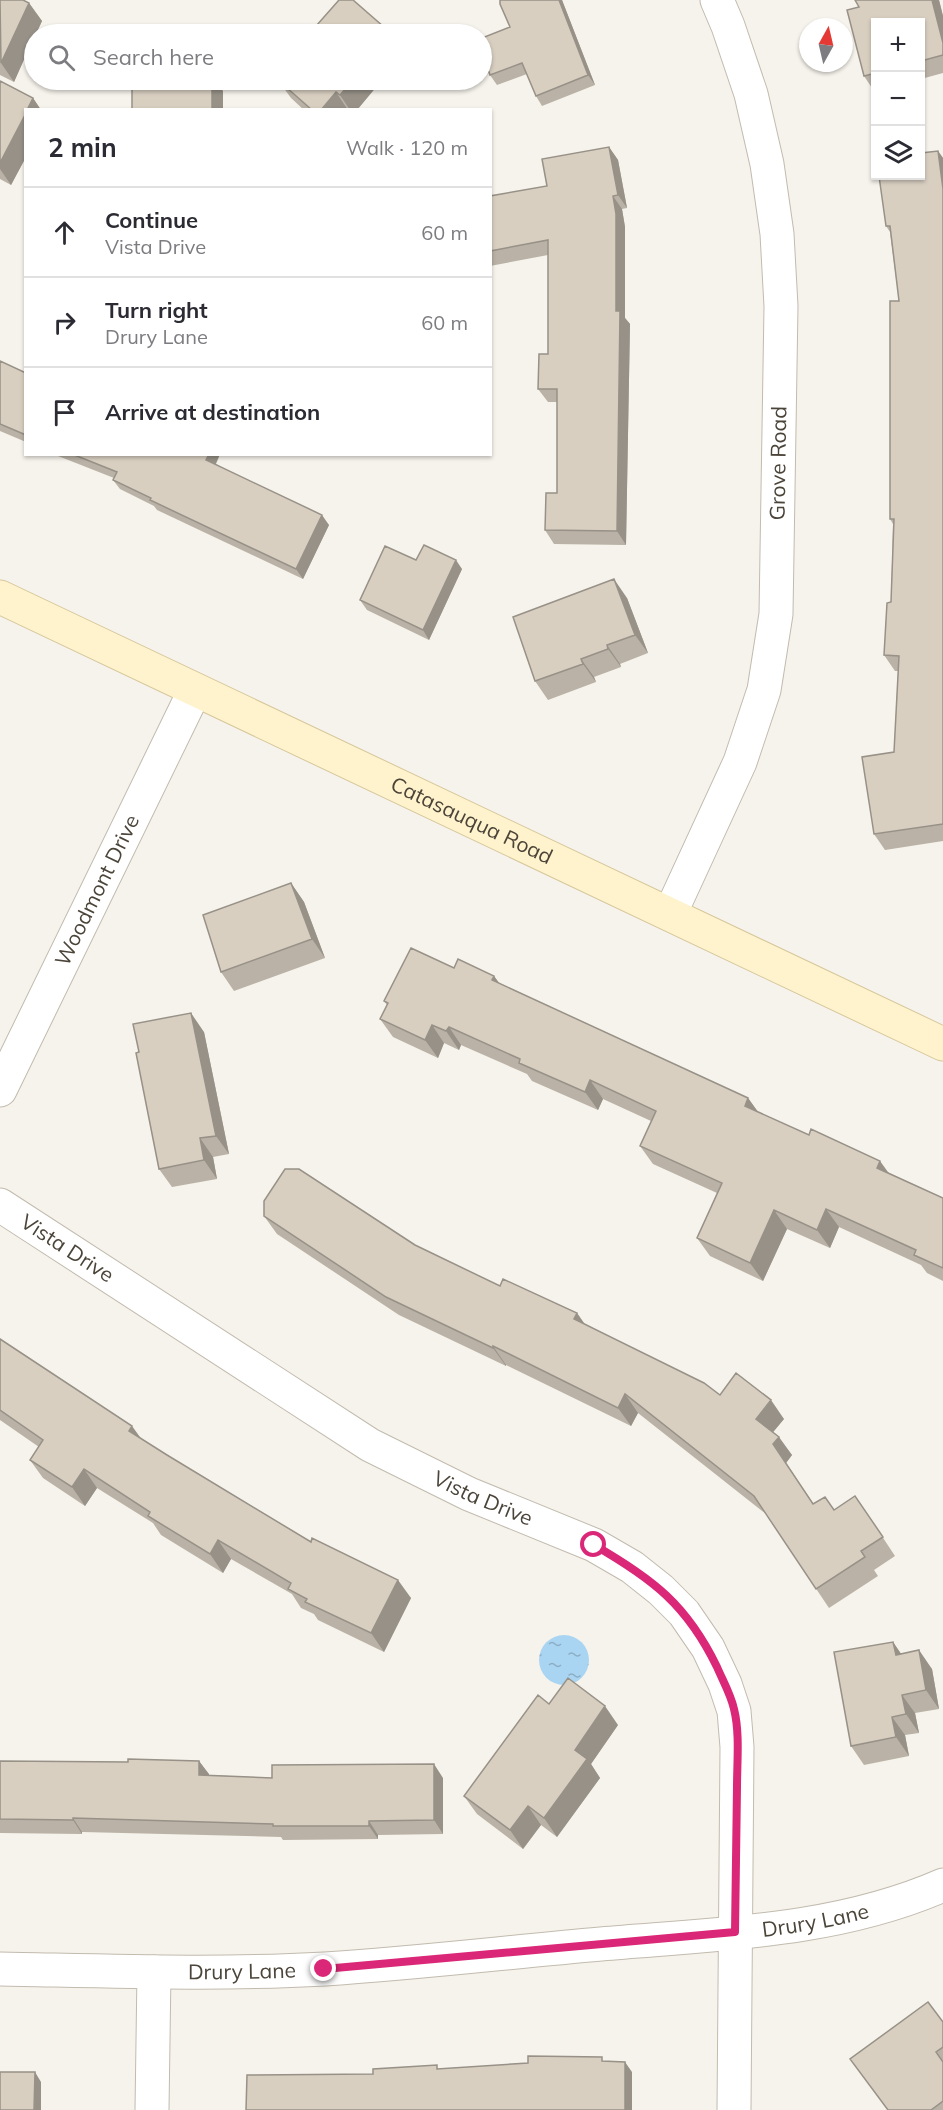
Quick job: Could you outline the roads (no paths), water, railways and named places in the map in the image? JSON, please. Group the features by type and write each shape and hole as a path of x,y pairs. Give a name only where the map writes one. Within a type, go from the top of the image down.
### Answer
{"street":[{"name":"Grove Road","path":"670,914 740,762 764,690 776,614 781,306 777,234 767,164 751,94 717,0"},
{"name":"Catasauqua Road","path":"0,597 943,1044"},
{"name":"Woodmont Drive","path":"0,1090 195,690"},
{"name":"Vista Drive","path":"0,1205 370,1445 469,1494 594,1545 632,1567 661,1590 684,1613 708,1648 735,1711 737,1748 734,2110"},
{"name":"Drury Lane","path":"0,1969 154,1972 324,1969 809,1924 871,1909 943,1885"},
{"path":"152,2110 154,1972"}],"water":[{"path":"564,1635 573,1637 584,1646 589,1660 587,1669 578,1680 564,1685 555,1683 544,1674 539,1660 541,1651 550,1640"}]}
